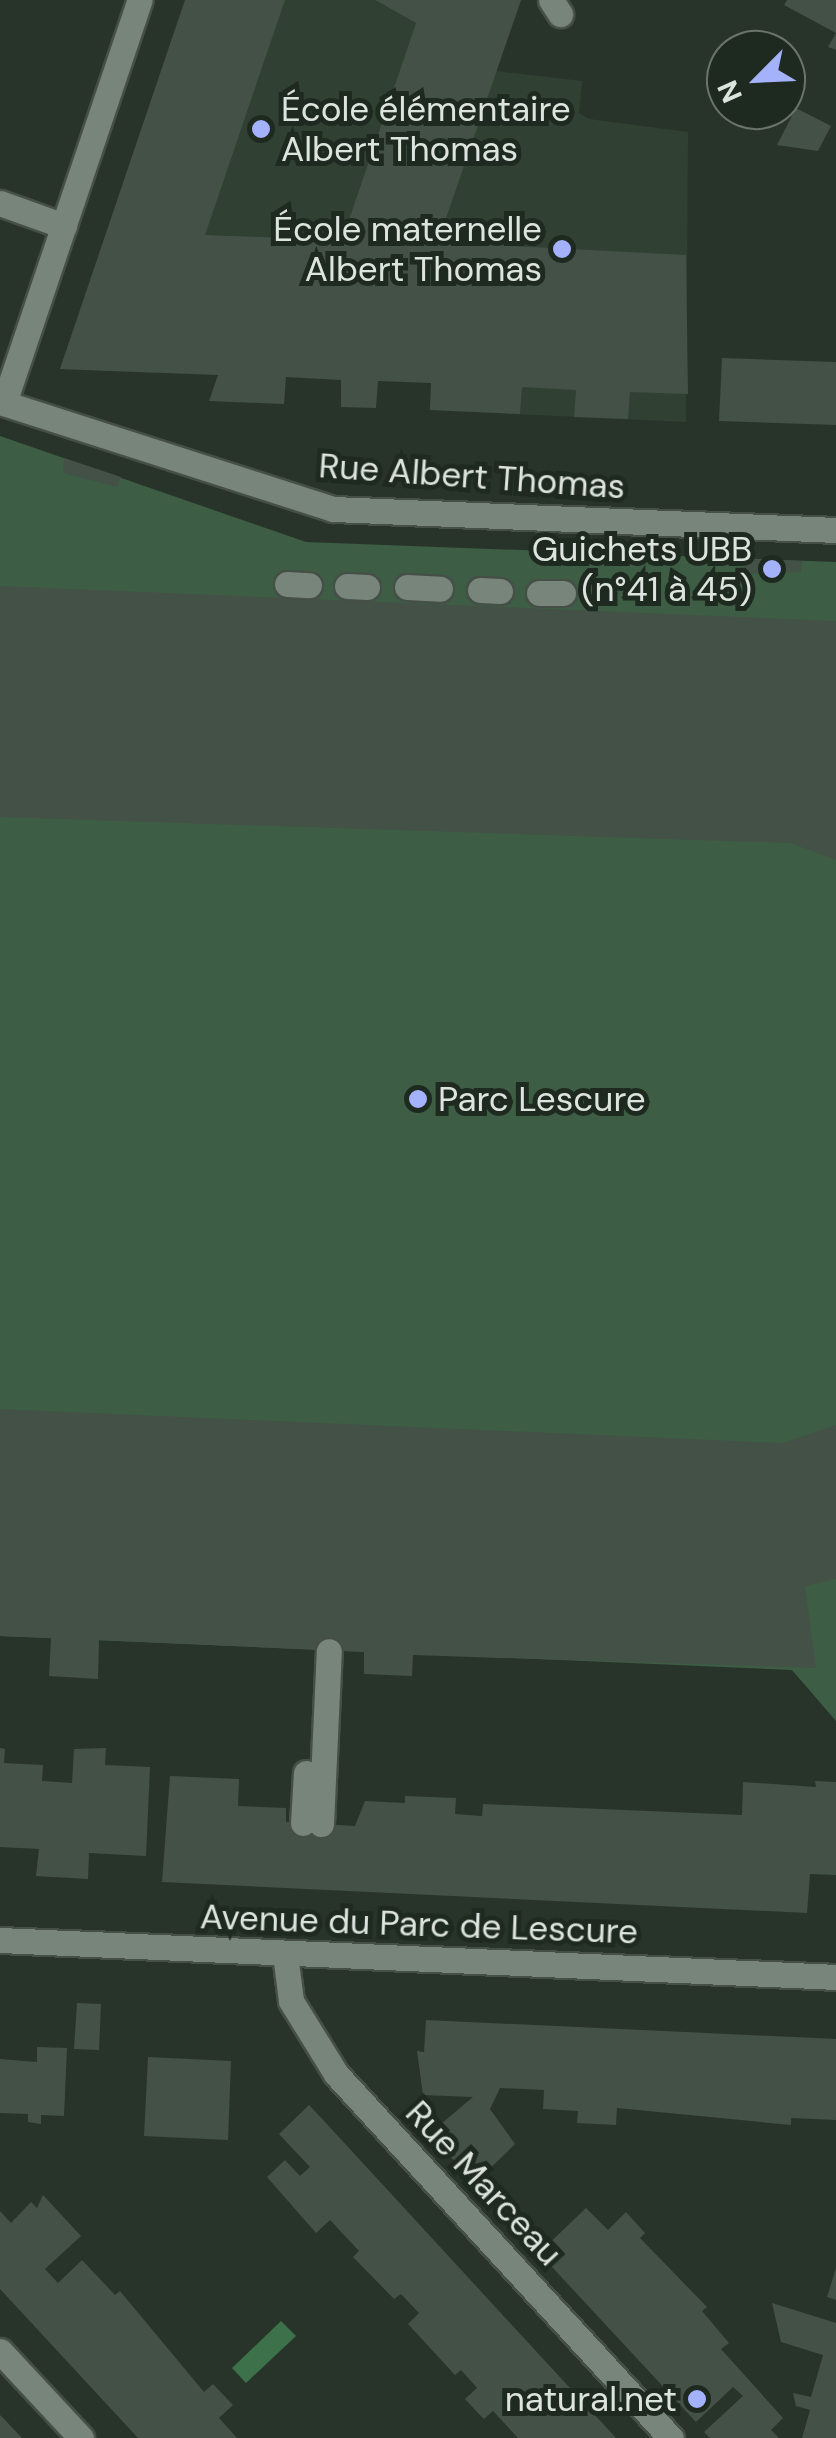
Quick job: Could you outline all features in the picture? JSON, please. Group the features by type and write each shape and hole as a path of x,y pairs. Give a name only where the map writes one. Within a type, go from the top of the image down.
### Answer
{"street":[{"path":"2,403 140,0"},
{"path":"0,203 64,226"},
{"name":"Rue Albert Thomas","path":"2,403 333,509 836,530"},
{"path":"320,1824 328,1657"},
{"path":"312,1716 320,1824"},
{"path":"320,1824 339,1716"},
{"name":"Avenue du Parc de Lescure","path":"0,1940 836,1977"},
{"name":"Rue Marceau","path":"285,1954 291,2001 336,2074 671,2438"},
{"path":"0,2352 80,2438"}],"shaded area":[{"name":"École élémentaire Albert Thomas","path":"185,0 375,0 416,23 342,240 205,235 158,373 60,369"},
{"name":"École maternelle Albert Thomas","path":"496,71 582,81 579,113 589,119 688,132 686,422 430,410 438,242"},
{"name":"Parc Lescure","path":"0,436 306,542 836,562 836,1721 792,1670 0,1636"},
{"path":"281,2321 296,2336 246,2383 232,2368"}],"building":[{"path":"185,0 285,0 205,235 342,240 416,23 375,0 521,0 438,242 686,255 688,394 630,392 628,419 574,417 576,390 522,387 520,414 430,410 431,383 378,381 376,408 341,407 341,380 286,377 284,404 209,401 218,375 60,369"},
{"path":"787,0 836,0 836,33 784,5"},
{"path":"836,33 836,50 828,47"},
{"path":"806,113 831,126 818,151 777,145 785,130 806,130"},
{"path":"722,358 836,362 836,425 719,421"},
{"path":"64,458 121,477 117,487 63,473"},
{"name":"Guichets UBB (n°41 à 45)","path":"741,558 802,561 801,572 747,574"},
{"path":"0,586 836,621 836,860 790,843 0,817"},
{"path":"0,1409 782,1443 836,1425 836,1579 805,1586 816,1668 413,1655 412,1676 364,1674 364,1652 99,1640 98,1679 49,1676 51,1638 0,1636"},
{"path":"0,1748 5,1749 4,1763 43,1765 42,1781 72,1783 74,1749 106,1748 105,1765 150,1767 146,1856 89,1853 88,1879 36,1876 39,1849 0,1847"},
{"path":"170,1776 239,1779 238,1806 286,1808 286,1822 355,1826 365,1801 405,1803 405,1796 456,1798 455,1814 482,1816 483,1804 742,1815 743,1782 816,1787 815,1781 836,1782 836,1875 810,1874 807,1913 162,1882"},
{"path":"77,2003 101,2004 99,2050 74,2049"},
{"path":"426,2020 836,2039 836,2120 791,2118 791,2125 617,2108 616,2125 577,2123 578,2111 543,2109 544,2090 500,2088 490,2109 515,2144 475,2183 429,2134 473,2097 423,2095 417,2051 424,2052"},
{"path":"37,2047 67,2048 64,2116 41,2115 41,2124 28,2122 28,2114 0,2113 0,2059 37,2062"},
{"path":"148,2057 231,2061 228,2140 144,2136"},
{"path":"309,2105 616,2438 518,2438 493,2411 484,2419 465,2399 477,2388 461,2370 455,2375 408,2324 419,2313 401,2294 394,2299 353,2257 359,2251 330,2220 316,2233 267,2177 285,2160 300,2176 310,2167 279,2134"},
{"path":"43,2195 81,2236 45,2269 58,2283 82,2260 115,2295 120,2291 204,2392 213,2384 233,2405 219,2418 237,2438 138,2438 0,2289 0,2211 11,2223 31,2202 37,2208"},
{"path":"586,2208 608,2230 626,2212 645,2233 640,2238 707,2307 702,2311 729,2343 721,2349 783,2418 771,2430 779,2438 710,2438 704,2432 743,2396 733,2387 696,2422 539,2253"},
{"path":"836,2268 836,2300 827,2297"},
{"path":"772,2303 836,2323 836,2438 802,2438 810,2410 796,2406 793,2393 811,2397 823,2355 781,2342"},
{"path":"0,2415 6,2421 22,2438 0,2438"}],"place":[{"name":"École élémentaire Albert Thomas","path":"261,129"},
{"name":"École maternelle Albert Thomas","path":"562,249"},
{"name":"Guichets UBB (n°41 à 45)","path":"772,569"},
{"name":"Parc Lescure","path":"418,1099"},
{"name":"natural.net","path":"697,2399"}]}
